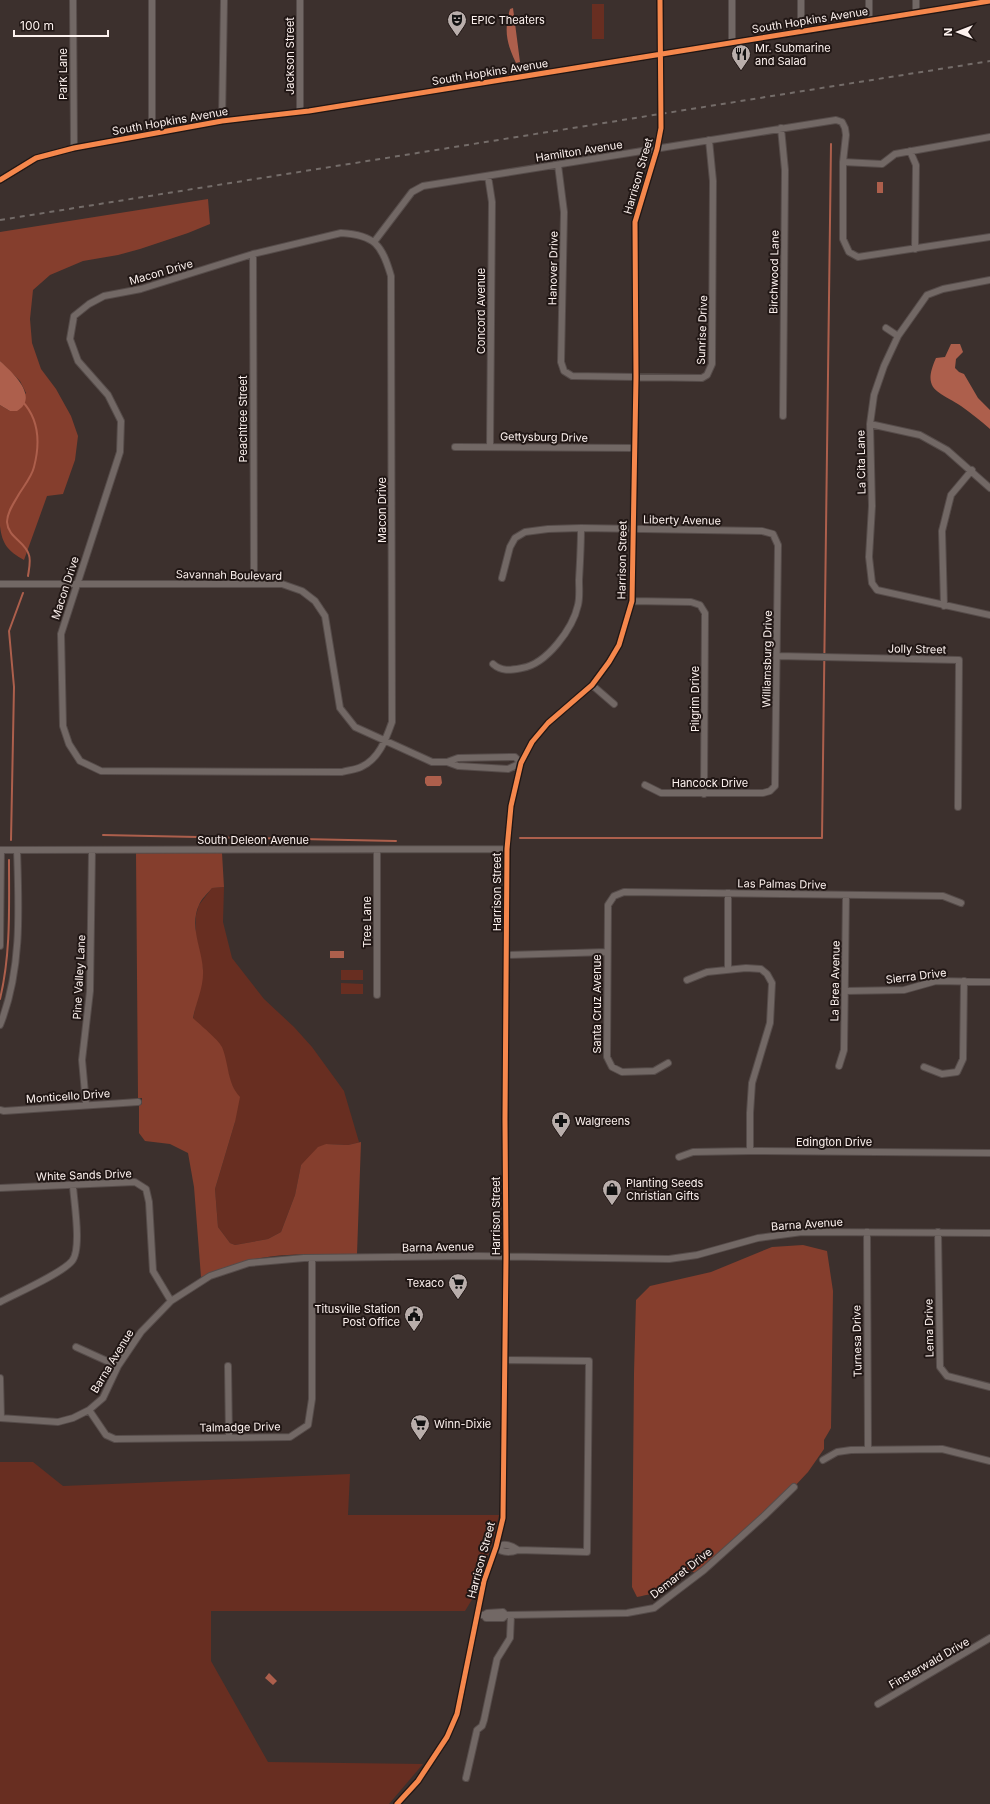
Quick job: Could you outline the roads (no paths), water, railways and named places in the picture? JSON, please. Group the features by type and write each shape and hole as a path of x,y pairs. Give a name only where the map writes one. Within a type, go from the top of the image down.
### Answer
{"street":[{"name":"Park Lane","path":"73,0 74,148"},
{"path":"152,0 152,133"},
{"path":"222,122 224,0"},
{"name":"Jackson Street","path":"300,0 300,112"},
{"name":"Harrison Street","path":"397,1804 418,1781 450,1731 457,1714 481,1615 484,1581 496,1547 503,1518 506,1257 505,1119 507,849 510,806 521,763 532,742 548,723 592,685 609,662 619,645 632,601 636,377 635,222 657,149 661,114 660,0"},
{"path":"732,0 732,43"},
{"path":"801,0 801,32"},
{"path":"869,0 869,21"},
{"path":"916,0 916,13"},
{"name":"South Hopkins Avenue","path":"0,180 36,158 74,148 152,133 300,112 990,1"},
{"name":"Hamilton Avenue","path":"374,242 412,192 423,186 836,120 842,122 845,128 846,135 843,162"},
{"name":"Birchwood Lane","path":"781,128 785,170 782,416"},
{"path":"990,137 895,154 882,164 843,162 843,239 849,252 858,257 990,237"},
{"name":"Sunrise Drive","path":"564,371 572,376 702,378 711,370 714,181 709,140"},
{"path":"910,151 916,165 915,249"},
{"name":"Hanover Drive","path":"558,165 564,212 561,362 564,371"},
{"name":"Concord Avenue","path":"488,176 492,202 490,447"},
{"name":"Macon Drive","path":"341,233 357,234 374,242 385,254 392,276 392,722 385,741 373,759 361,767 342,772 101,771 80,761 69,744 63,726 61,634 120,452 121,421 108,395 78,361 70,339 74,316 89,304 104,296 141,290 253,254 341,233"},
{"name":"Peachtree Street","path":"253,254 254,584"},
{"name":"La Cita Lane","path":"990,280 943,289 927,295 898,336 884,366 874,395 870,424 872,506 869,557 872,583 877,590 990,615"},
{"path":"886,328 898,336"},
{"path":"870,424 920,435 947,450 972,470 990,488"},
{"name":"Gettysburg Drive","path":"455,447 634,448"},
{"path":"944,606 942,531 951,495 972,470"},
{"path":"493,664 498,669 509,670 526,668 537,663 553,650 568,629 578,605 581,528"},
{"name":"Liberty Avenue","path":"502,578 510,547 515,538 525,532 548,529 581,528 762,531 773,534"},
{"name":"Williamsburg Drive","path":"773,534 778,545 775,786"},
{"name":"Savannah Boulevard","path":"0,584 282,584 302,591 315,601 324,616 340,708 355,727 432,762 447,762"},
{"name":"Pilgrim Drive","path":"632,601 691,602 700,605 705,613 704,794"},
{"name":"Jolly Street","path":"777,656 959,660 958,807"},
{"path":"592,685 614,704"},
{"path":"515,757 521,763 508,769 458,766 447,762 458,758 515,757"},
{"name":"Hancock Drive","path":"644,785 661,792 704,794 762,793 770,791 775,786"},
{"name":"South Deleon Avenue","path":"0,850 507,849"},
{"path":"0,850 0,946"},
{"path":"1,1022 13,982 18,938 17,850"},
{"name":"Pine Valley Lane","path":"86,1104 82,1060 90,991 92,850"},
{"name":"Tree Lane","path":"377,850 377,995"},
{"name":"Las Palmas Drive","path":"608,905 614,896 624,892 846,896 943,896 961,902"},
{"path":"728,893 728,969"},
{"name":"La Brea Avenue","path":"839,1066 844,1050 846,896"},
{"name":"Santa Cruz Avenue","path":"608,905 607,1057 612,1067 622,1072 654,1071 668,1063"},
{"path":"507,955 607,952"},
{"path":"687,980 708,972 728,969 761,969 767,974 772,983 770,1023 752,1083 750,1151"},
{"path":"924,1067 942,1074 957,1072 963,1059 964,981"},
{"name":"Sierra Drive","path":"844,990 904,990 936,982 990,982"},
{"name":"Monticello Drive","path":"0,1110 4,1111 86,1104 138,1102"},
{"name":"Edington Drive","path":"679,1157 693,1152 750,1151 990,1153"},
{"name":"White Sands Drive","path":"0,1188 73,1186 135,1182 146,1189 149,1202 153,1271 171,1301"},
{"path":"0,1302 55,1273 72,1261 78,1242 73,1186"},
{"name":"Barna Avenue","path":"0,1418 58,1422 73,1418 89,1410 103,1398 118,1366 141,1332 171,1301 210,1276 249,1263 267,1260 312,1258 506,1257 669,1259 697,1255 758,1238 802,1232 990,1233"},
{"name":"Turnesa Drive","path":"866,1232 868,1449"},
{"name":"Lema Drive","path":"938,1232 940,1367 947,1376 990,1387"},
{"name":"Talmadge Drive","path":"89,1410 106,1435 115,1439 290,1436 308,1425 312,1399 312,1258"},
{"path":"76,1347 118,1366"},
{"path":"496,1547 500,1551 512,1553 518,1550 587,1552 589,1361 505,1360"},
{"path":"228,1366 229,1437"},
{"path":"0,1378 0,1418"},
{"path":"823,1460 837,1452 868,1449 942,1449 990,1462"},
{"name":"Demaret Drive","path":"481,1615 486,1618 503,1618 508,1615 627,1613 654,1608 704,1570 794,1487"},
{"path":"466,1778 477,1730 482,1726 484,1720 497,1659 510,1638 508,1615"},
{"name":"Finsterwald Drive","path":"878,1704 990,1638"}],"waterway":[{"path":"520,838 822,838 831,144"},
{"path":"22,401 28,408 35,424 37,432 37,450 33,470 11,508 7,522 10,532 24,546 30,557 28,576"},
{"path":"11,840 14,687 9,631 23,593"},
{"path":"103,835 396,841"},
{"path":"0,999 4,982 8,947 9,860"}],"railway":[{"path":"0,220 990,61"}],"place":[{"name":"EPIC Theaters","path":"457,37"},
{"name":"Mr. Submarine and Salad","path":"741,71"},
{"name":"Walgreens","path":"561,1138"},
{"name":"Planting Seeds Christian Gifts","path":"612,1206"},
{"name":"Texaco","path":"458,1300"},
{"name":"Titusville Station Post Office","path":"414,1332"},
{"name":"Winn-Dixie","path":"420,1441"}]}
